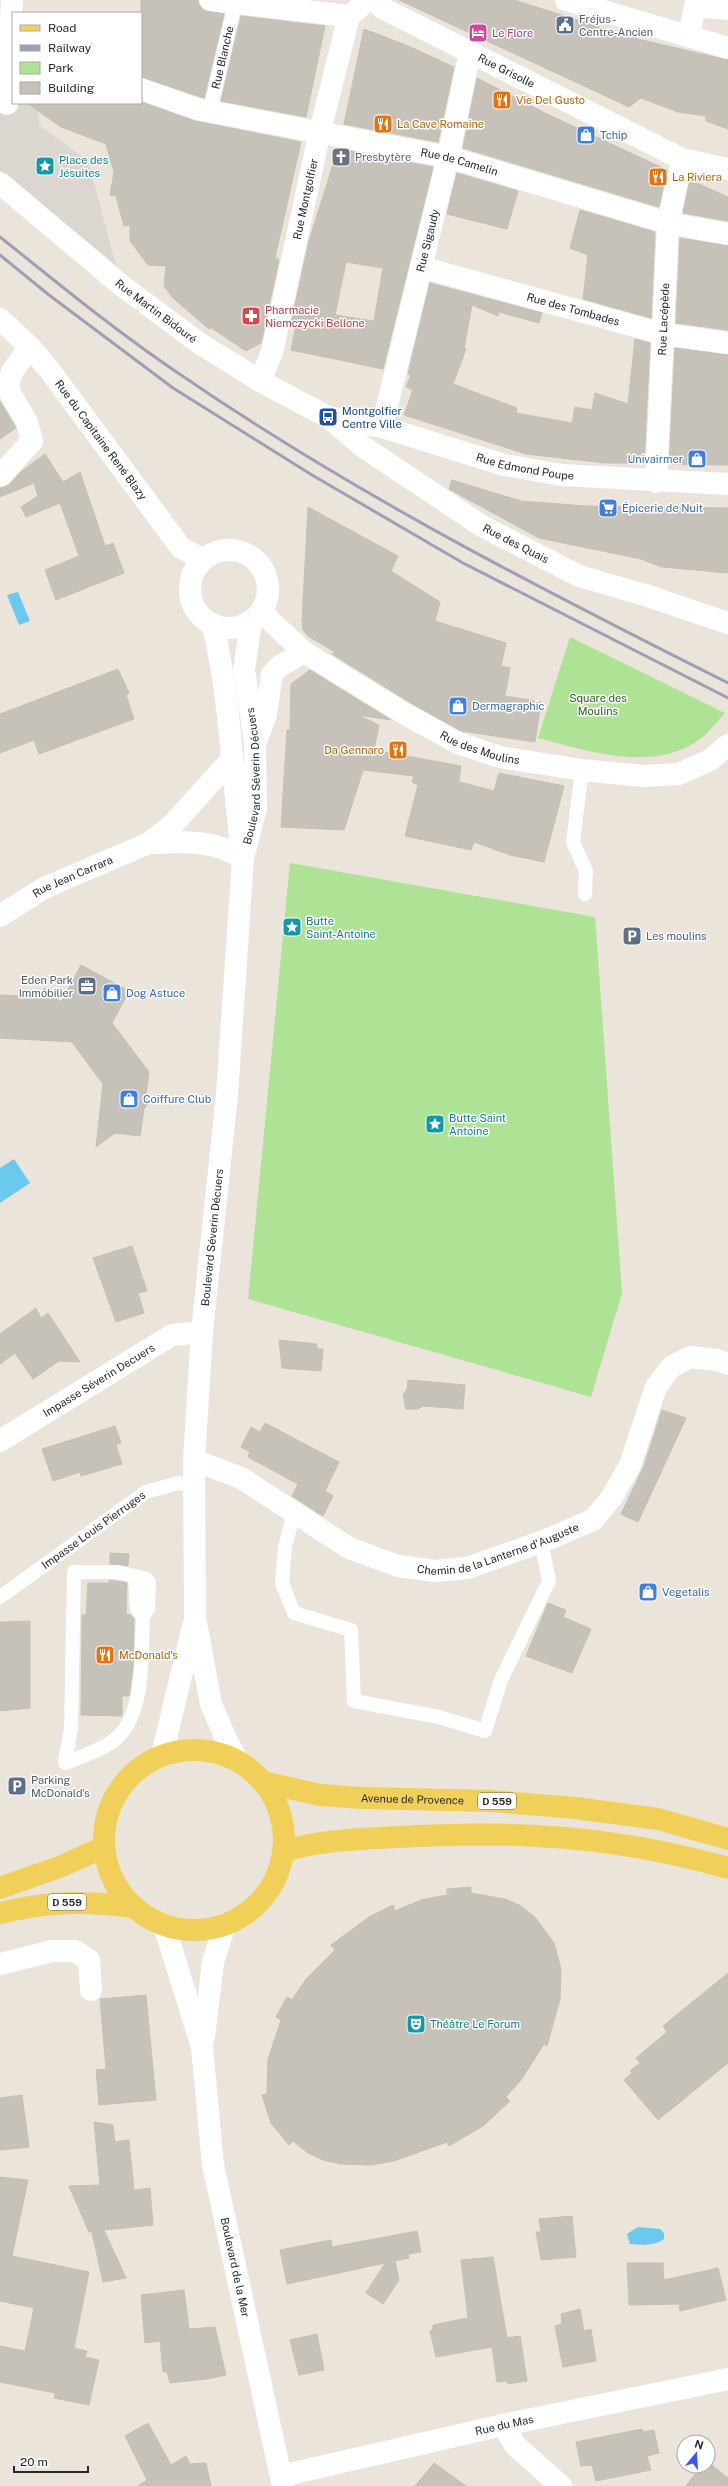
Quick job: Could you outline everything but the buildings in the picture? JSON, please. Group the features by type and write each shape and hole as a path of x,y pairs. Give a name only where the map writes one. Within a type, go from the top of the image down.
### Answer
{"main road":[{"path":"188,1750 214,1752 238,1761 263,1782 277,1803 284,1826 284,1851 279,1870 263,1898 243,1916 226,1924 205,1929 184,1929 164,1925 134,1907 113,1880 104,1847 105,1824 112,1802 124,1782 142,1766 162,1755 188,1750"},
{"name":"Avenue de Provence","path":"263,1782 320,1795 362,1798 491,1801 575,1808 658,1819 728,1839"},
{"path":"284,1851 324,1841 455,1834 536,1834 613,1842 692,1857 728,1868"},
{"path":"0,1888 62,1866 104,1847"},
{"name":"D 559","path":"0,1913 28,1906 69,1901 134,1907"}],"street":[{"path":"7,104 11,70 12,0"},
{"path":"210,0 349,16 360,7 376,1"},
{"path":"566,0 728,48"},
{"name":"Rue Grisolle","path":"376,1 382,8 682,159 728,169"},
{"path":"689,36 696,3 728,9"},
{"name":"Rue Montgolfier","path":"260,381 272,352 320,131 349,16"},
{"name":"Rue Sigaudy","path":"382,428 448,157 470,52"},
{"name":"Rue de Camelin","path":"142,89 197,109 320,131 448,157 668,223 728,234"},
{"name":"Rue Lacépède","path":"656,482 668,223 682,159"},
{"name":"Rue Martin Bidouré","path":"0,183 121,285 199,343 260,381 328,417"},
{"name":"Rue des Tombades","path":"421,267 663,334 728,343"},
{"name":"Rue du Capitaine René Blazy","path":"0,319 30,346 181,548 203,559"},
{"path":"0,476 32,441 27,422 11,395 8,384 12,372 30,346"},
{"name":"Rue Edmond Poupe","path":"328,417 382,428 504,465 562,475 656,482 728,484"},
{"name":"Rue des Quais","path":"328,417 362,446 482,526 579,576 645,595 728,623"},
{"path":"226,549 239,550 251,556 260,564 266,576 269,588 267,601 256,617 240,627 226,628 213,625 202,618 194,607 190,595 190,582 194,570 203,559 214,552 226,549"},
{"name":"Rue des Moulins","path":"256,617 304,652 405,714 458,743 500,757 582,770 643,776 679,774 710,760 728,745"},
{"name":"Boulevard Séverin Décuers","path":"243,858 256,808 255,742 244,670 256,617"},
{"name":"Boulevard Séverin Décuers","path":"213,625 223,668 243,858 227,1095 202,1332 194,1460 195,1617 211,1704 226,1739 238,1761"},
{"path":"255,742 266,715 272,674 280,666 304,652"},
{"name":"Rue Jean Carrara","path":"0,916 44,888 149,843 173,824 232,759"},
{"name":"Rue Jean Carrara","path":"149,843 202,842 230,850 243,858"},
{"name":"Impasse Séverin Decuers","path":"0,1442 172,1334 202,1332"},
{"name":"Chemin de la Lanterne d'Auguste","path":"194,1460 241,1478 348,1548 398,1566 428,1570 467,1568 541,1542 593,1520 612,1497 630,1465 656,1387 671,1367 690,1357 722,1362"},
{"name":"Boulevard Séverin Décuers","path":"162,1755 195,1617"},
{"name":"Boulevard de la Mer","path":"202,2046 213,1962 226,1924"},
{"name":"Boulevard de la Mer","path":"164,1925 202,2046 213,2165 282,2481"},
{"path":"0,1964 52,1951 75,1951 89,1960 91,1990"},
{"name":"Rue du Mas","path":"282,2481 503,2425 728,2379"},
{"path":"503,2425 515,2445 561,2486"}],"lane":[{"name":"Rue Blanche","path":"210,111 235,4"},
{"path":"582,770 573,842 586,871 585,894"},
{"name":"Impasse Louis Pierruges","path":"0,1597 146,1492 178,1483 194,1486"},
{"path":"294,1513 285,1547 282,1583 294,1613 351,1630 354,1701 440,1717 485,1731 501,1680 549,1581 541,1542"},
{"path":"74,1572 118,1572 135,1576 149,1582 148,1609 143,1617 137,1702 130,1720 113,1741 65,1763 71,1728 74,1572"}],"green space":[{"name":"Square des Moulins","path":"570,637 725,713 704,736 685,748 665,755 644,757 622,756 579,749 538,738"},
{"path":"290,863 595,917 622,1293 591,1397 248,1299"}],"shaded area":[{"name":"Place des Jésuites","path":"12,103 38,104 39,125 88,161 116,265 0,170 0,109"}],"water":[{"path":"18,592 30,621 19,625 7,595"},
{"path":"14,1159 30,1183 0,1203 0,1168"},
{"path":"638,2227 660,2229 664,2233 664,2239 652,2244 630,2244 627,2234"}],"railway":[{"path":"0,237 134,342 247,419 313,460 381,500 518,576 728,683"},
{"path":"0,255 49,295 173,388 312,475 463,563 728,698"}],"place":[{"name":"Fréjus - Centre-Ancien","path":"565,25"},
{"name":"Le Flore","path":"478,33"},
{"name":"Vie Del Gusto","path":"502,100"},
{"name":"La Cave Romaine","path":"383,124"},
{"name":"Tchip","path":"586,135"},
{"name":"Presbytère","path":"341,157"},
{"name":"Place des Jésuites","path":"45,166"},
{"name":"La Riviera","path":"658,177"},
{"name":"Pharmacie Niemczycki Bellone","path":"251,316"},
{"name":"Montgolfier Centre Ville","path":"328,417"},
{"name":"Univairmer","path":"697,459"},
{"name":"Épicerie de Nuit","path":"608,508"},
{"name":"Dermagraphic","path":"458,706"},
{"name":"Da Gennaro","path":"398,750"},
{"name":"Butte Saint-Antoine","path":"292,927"},
{"name":"Les moulins","path":"632,936"},
{"name":"Eden Park Immobilier","path":"87,986"},
{"name":"Dog Astuce","path":"112,993"},
{"name":"Coiffure Club","path":"129,1099"},
{"name":"Butte Saint Antoine","path":"435,1124"},
{"name":"Vegetalis","path":"648,1592"},
{"name":"McDonald's","path":"105,1655"},
{"name":"Parking McDonald's","path":"17,1786"},
{"name":"Théâtre Le Forum","path":"416,2024"}]}
